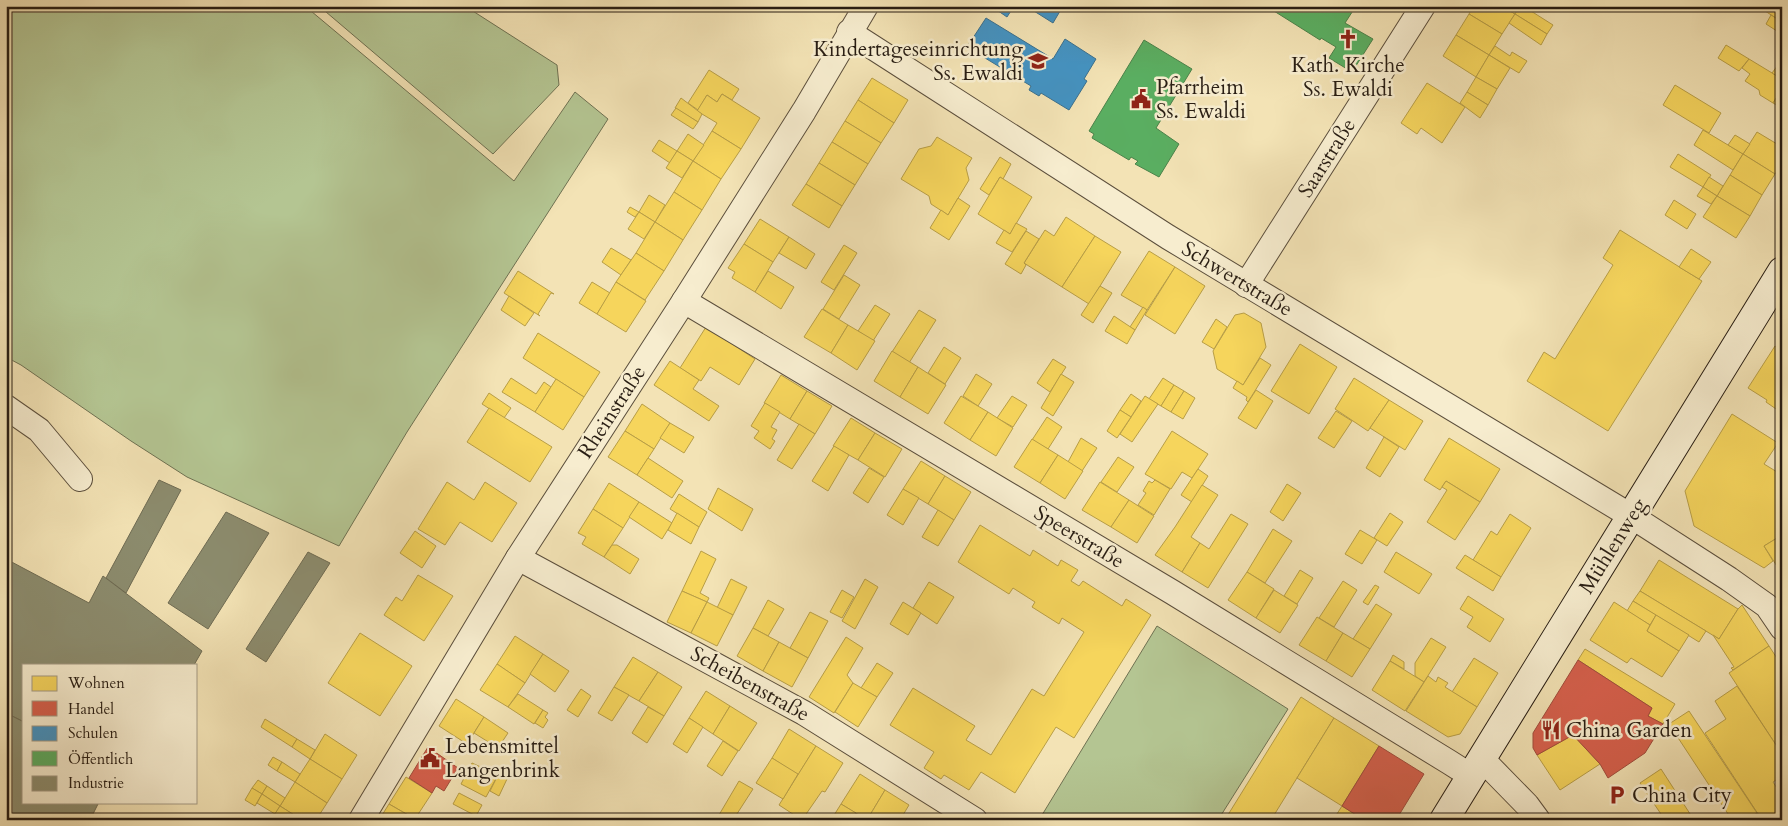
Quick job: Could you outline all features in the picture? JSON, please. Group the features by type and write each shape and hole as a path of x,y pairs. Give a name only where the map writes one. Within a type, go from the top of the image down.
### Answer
{"main road":[{"name":"Mühlenweg","path":"1444,820 1782,271"}],"street":[{"name":"Rheinstraße","path":"361,820 518,558 804,111 866,6"},
{"name":"Saarstraße","path":"1246,285 1423,6"},
{"name":"Schwertstraße","path":"849,32 1246,285 1631,516 1730,579 1767,606 1782,628"},
{"name":"Speerstraße","path":"684,301 1172,592 1449,762 1476,767 1527,805 1538,820"},
{"path":"6,407 40,430 80,479"},
{"name":"Scheibenstraße","path":"518,558 804,713 975,820"}],"green space":[{"path":"6,6 305,6 514,181 575,92 608,119 407,432 339,546 187,477 21,365 6,357"},
{"path":"319,6 465,6 557,65 559,85 493,154"},
{"path":"1157,626 1288,709 1218,820 1039,820"}],"building: Wohnen":[{"path":"1473,6 1502,6 1515,14 1502,34 1469,14"},
{"path":"1502,6 1520,6 1515,14"},
{"path":"1520,6 1553,25 1547,34 1515,14"},
{"path":"1764,6 1782,6 1782,22 1762,9"},
{"path":"1469,14 1502,34 1489,55 1456,35"},
{"path":"1515,14 1547,34 1541,45 1509,23"},
{"path":"1771,15 1782,22 1780,33 1766,24"},
{"path":"1456,35 1489,55 1476,77 1443,56"},
{"path":"1726,45 1749,59 1739,71 1718,58"},
{"path":"1495,46 1510,56 1512,52 1527,61 1519,73 1489,55"},
{"path":"1489,55 1510,68 1497,89 1476,77"},
{"path":"1749,59 1782,79 1782,89 1773,103 1760,95 1759,90 1745,81 1750,74 1742,68"},
{"path":"1778,65 1782,67 1782,79 1772,73"},
{"path":"709,70 739,89 732,100 722,94 717,102 707,95 698,110 688,103"},
{"path":"1476,77 1497,89 1488,105 1467,92"},
{"path":"872,78 908,100 894,123 858,100"},
{"path":"1427,83 1465,107 1442,143 1421,128 1417,134 1401,123"},
{"path":"1675,85 1721,113 1709,133 1663,105"},
{"path":"1782,89 1782,108 1773,103"},
{"path":"1467,92 1488,105 1480,118 1460,103"},
{"path":"722,94 760,118 741,149 712,131 717,123 697,111 707,95 717,102"},
{"path":"681,98 702,114 698,122 675,108"},
{"path":"858,100 894,123 881,143 845,121"},
{"path":"676,108 698,122 693,129 671,115"},
{"path":"845,121 881,143 868,164 832,142"},
{"path":"1703,130 1743,154 1733,170 1694,145"},
{"path":"712,131 741,149 721,179 693,161"},
{"path":"1757,132 1782,147 1782,164 1775,174 1743,154"},
{"path":"688,134 704,145 693,161 677,151"},
{"path":"1735,135 1750,144 1743,154 1728,145"},
{"path":"937,137 972,158 966,168 969,180 948,215 931,204 929,196 901,179 919,149 931,146"},
{"path":"659,140 677,151 670,163 652,151"},
{"path":"832,142 868,164 855,185 819,163"},
{"path":"677,151 693,161 682,178 666,168"},
{"path":"1678,154 1711,175 1703,187 1670,167"},
{"path":"1743,154 1775,174 1762,195 1730,175"},
{"path":"1000,157 1011,164 1003,179 1000,177 989,195 980,189"},
{"path":"693,161 721,179 702,210 674,192"},
{"path":"819,163 855,185 842,206 806,184"},
{"path":"1730,175 1762,195 1750,216 1717,196"},
{"path":"1000,177 1032,197 1010,234 978,214"},
{"path":"1709,177 1723,186 1717,196 1703,187"},
{"path":"806,184 842,206 829,228 792,205"},
{"path":"1703,187 1717,196 1711,204 1697,196"},
{"path":"674,192 702,210 683,240 655,222"},
{"path":"649,195 665,205 655,222 639,212"},
{"path":"1717,196 1750,216 1736,238 1703,217"},
{"path":"958,198 970,206 949,240 930,228 941,210 948,215"},
{"path":"1674,200 1696,214 1687,229 1665,215"},
{"path":"630,207 639,212 635,217 627,212"},
{"path":"639,212 655,222 644,239 628,229"},
{"path":"1066,217 1095,236 1062,287 1024,263 1045,230 1054,236"},
{"path":"760,219 789,237 773,262 744,244"},
{"path":"655,222 683,240 664,271 636,253"},
{"path":"1016,223 1027,229 1012,252 996,243 1004,230 1010,234"},
{"path":"1620,230 1702,281 1608,431 1527,381 1544,352 1555,359 1613,265 1603,258"},
{"path":"1026,231 1039,239 1024,263 1026,265 1021,274 1005,264"},
{"path":"1095,236 1121,252 1089,304 1062,287"},
{"path":"789,237 815,254 806,269 779,253"},
{"path":"744,244 773,262 755,292 732,278 735,272 728,268"},
{"path":"844,245 857,253 834,290 821,282"},
{"path":"611,248 631,260 621,275 602,262"},
{"path":"1691,249 1711,262 1699,279 1679,267"},
{"path":"1149,251 1175,267 1147,310 1121,295"},
{"path":"636,253 664,271 645,300 616,282"},
{"path":"1175,267 1205,286 1175,334 1145,315"},
{"path":"518,271 554,294 551,293 538,314 540,316 504,293"},
{"path":"768,271 794,287 781,309 755,292"},
{"path":"844,275 860,285 839,319 823,309"},
{"path":"592,282 610,293 597,314 579,303"},
{"path":"616,282 646,301 626,332 597,314"},
{"path":"1100,286 1112,293 1093,323 1081,315"},
{"path":"509,296 534,313 525,326 501,310"},
{"path":"875,305 890,314 873,341 858,331"},
{"path":"1143,307 1147,310 1135,330 1130,327"},
{"path":"822,309 848,325 831,353 804,337"},
{"path":"919,310 936,320 909,363 892,352"},
{"path":"1244,313 1261,323 1266,347 1243,385 1217,369 1213,351 1235,315"},
{"path":"1114,316 1135,330 1127,344 1105,331"},
{"path":"1216,319 1227,327 1214,349 1202,342"},
{"path":"848,325 875,341 857,370 831,353"},
{"path":"706,327 755,359 739,385 710,367 701,381 680,368"},
{"path":"538,333 600,372 584,397 523,358"},
{"path":"1300,344 1337,367 1309,414 1271,391"},
{"path":"1775,346 1782,351 1782,410 1780,409 1779,411 1766,402 1767,400 1748,388"},
{"path":"944,347 961,358 945,384 928,373"},
{"path":"892,351 918,367 900,397 874,381"},
{"path":"1260,358 1271,365 1248,402 1246,400 1247,397 1233,388 1237,381 1243,385"},
{"path":"1053,359 1066,367 1050,392 1037,383"},
{"path":"670,361 699,380 693,389 719,406 709,421 654,385"},
{"path":"918,367 946,385 928,414 900,397"},
{"path":"976,374 992,384 978,406 963,396"},
{"path":"1061,374 1074,382 1053,416 1041,408"},
{"path":"781,375 807,391 790,419 764,403"},
{"path":"511,378 536,394 544,382 551,387 535,412 502,392"},
{"path":"1163,378 1174,385 1161,406 1149,399"},
{"path":"1354,378 1389,400 1368,431 1335,409"},
{"path":"556,379 584,397 563,430 535,412"},
{"path":"1174,385 1184,391 1171,412 1161,406"},
{"path":"1256,390 1273,401 1256,429 1238,418"},
{"path":"807,391 832,406 815,434 790,419"},
{"path":"1184,391 1195,398 1183,419 1171,412"},
{"path":"489,393 511,408 504,418 482,404"},
{"path":"1131,394 1141,401 1131,417 1120,410"},
{"path":"961,396 988,412 970,440 944,423"},
{"path":"1012,396 1027,405 1013,427 997,418"},
{"path":"1145,396 1158,404 1132,442 1120,434"},
{"path":"1389,400 1423,421 1405,450 1370,428"},
{"path":"765,403 780,412 771,427 777,430 772,439 775,441 770,449 754,438 759,431 751,426"},
{"path":"642,404 670,423 654,449 625,431"},
{"path":"489,408 552,447 530,482 467,442"},
{"path":"1120,410 1131,417 1117,438 1107,431"},
{"path":"1336,411 1352,421 1334,448 1318,438"},
{"path":"988,412 1013,428 996,456 970,440"},
{"path":"1732,414 1778,443 1764,464 1782,475 1782,535 1764,546 1773,561 1764,568 1694,526 1685,491"},
{"path":"1047,417 1062,427 1048,449 1032,440"},
{"path":"851,418 875,433 858,460 833,446"},
{"path":"670,423 694,437 684,453 660,438"},
{"path":"799,424 815,434 792,469 777,460"},
{"path":"625,431 654,449 637,475 608,457"},
{"path":"1172,431 1208,454 1192,478 1182,472 1171,489 1145,474"},
{"path":"875,433 902,449 885,477 858,460"},
{"path":"1384,437 1399,447 1380,477 1366,468"},
{"path":"1081,438 1097,448 1082,471 1068,462"},
{"path":"1449,438 1500,469 1480,502 1446,481 1440,490 1424,480"},
{"path":"1032,439 1058,455 1040,483 1014,467"},
{"path":"834,446 849,455 828,491 812,481"},
{"path":"1058,455 1083,471 1065,499 1040,483"},
{"path":"1118,457 1134,467 1117,492 1101,482"},
{"path":"648,458 683,481 672,498 637,475"},
{"path":"921,461 945,476 928,504 903,489"},
{"path":"869,468 884,477 868,503 853,493"},
{"path":"1198,469 1208,476 1192,502 1181,495"},
{"path":"945,476 971,492 954,520 928,504"},
{"path":"1155,480 1170,489 1154,515 1138,505 1146,493 1143,491 1149,481 1152,483"},
{"path":"1446,481 1480,502 1455,540 1427,522 1447,490 1442,487"},
{"path":"447,482 474,500 485,482 517,503 492,542 460,522 445,545 418,529"},
{"path":"1100,482 1129,500 1111,527 1082,510"},
{"path":"609,483 639,502 623,528 593,509"},
{"path":"1287,484 1301,493 1283,521 1270,512"},
{"path":"1202,485 1218,495 1191,537 1200,543 1182,572 1155,555"},
{"path":"718,488 753,509 742,531 708,509"},
{"path":"903,489 919,498 903,525 887,515"},
{"path":"679,494 707,512 699,527 670,509"},
{"path":"1129,500 1154,516 1137,543 1111,527"},
{"path":"639,502 672,523 662,539 629,517"},
{"path":"593,509 623,528 604,557 582,544 586,537 578,533"},
{"path":"938,510 954,520 938,546 922,537"},
{"path":"677,513 699,527 691,544 668,530"},
{"path":"1390,513 1403,522 1387,546 1374,538"},
{"path":"1231,514 1248,524 1208,588 1182,572 1200,543 1209,549"},
{"path":"1510,514 1531,528 1501,577 1473,560 1491,531 1497,535"},
{"path":"980,525 1030,556 1033,550 1058,566 1061,560 1078,570 1071,581 1079,586 1083,581 1122,606 1126,599 1151,615 1074,738 1056,727 1015,793 981,772 969,790 944,775 941,779 924,768 934,752 890,725 913,688 975,726 966,740 991,755 1032,689 1044,696 1084,632 1062,618 1059,624 1032,607 1035,602 1013,588 1009,594 958,562"},
{"path":"1273,529 1292,541 1265,583 1247,572"},
{"path":"1360,530 1377,540 1362,564 1345,554"},
{"path":"415,531 436,546 422,568 400,553"},
{"path":"1782,535 1782,574 1764,546"},
{"path":"612,545 617,545 639,559 630,574 604,557"},
{"path":"701,551 716,559 700,593 709,598 707,602 682,591"},
{"path":"1396,552 1432,574 1419,594 1384,572"},
{"path":"1465,555 1501,577 1493,591 1456,568"},
{"path":"1659,560 1738,609 1719,639 1640,591"},
{"path":"1300,570 1313,578 1297,604 1284,596"},
{"path":"1247,572 1274,589 1256,618 1228,600"},
{"path":"418,575 453,596 424,641 384,615 396,597 402,601"},
{"path":"731,579 747,587 733,615 717,608"},
{"path":"865,579 878,587 855,629 842,621"},
{"path":"1343,581 1357,590 1334,627 1319,618"},
{"path":"929,582 954,597 937,624 913,608"},
{"path":"1375,585 1379,587 1368,605 1363,602"},
{"path":"842,590 854,597 842,618 830,612"},
{"path":"1274,590 1298,605 1280,633 1256,618"},
{"path":"682,591 707,602 691,633 667,622"},
{"path":"1640,591 1706,631 1699,642 1633,601"},
{"path":"1468,596 1504,619 1490,642 1467,627 1473,617 1460,609"},
{"path":"768,600 784,609 768,636 753,628"},
{"path":"1633,601 1656,615 1650,625 1627,611"},
{"path":"707,602 733,615 717,646 691,633"},
{"path":"903,602 921,613 908,635 890,624"},
{"path":"1614,602 1650,625 1647,631 1679,651 1662,677 1631,658 1627,663 1590,640"},
{"path":"1376,604 1392,614 1370,649 1353,639"},
{"path":"1742,605 1769,646 1733,670 1731,668 1734,667 1713,635 1719,639"},
{"path":"810,612 828,621 808,658 790,648"},
{"path":"1656,615 1689,635 1679,651 1647,631"},
{"path":"1317,617 1343,633 1326,661 1299,645"},
{"path":"753,628 779,642 763,671 737,656"},
{"path":"360,633 412,666 380,716 328,683"},
{"path":"1343,633 1370,649 1352,677 1326,661"},
{"path":"515,636 543,654 525,683 497,664"},
{"path":"846,637 863,648 847,675 853,683 834,713 809,697"},
{"path":"1431,638 1446,647 1424,682 1415,676 1415,663"},
{"path":"779,642 808,658 792,687 763,671"},
{"path":"1769,646 1782,666 1782,754 1729,673"},
{"path":"1585,649 1675,704 1663,724 1648,716 1652,708 1578,660"},
{"path":"543,654 569,671 555,692 530,674"},
{"path":"1393,655 1404,662 1404,669 1390,661"},
{"path":"633,657 658,672 639,701 614,687"},
{"path":"1474,658 1498,673 1477,707 1452,692"},
{"path":"1390,661 1424,682 1405,711 1372,690"},
{"path":"877,663 893,673 877,697 861,688"},
{"path":"497,664 525,683 508,707 480,690"},
{"path":"658,672 682,687 664,716 639,701"},
{"path":"1428,676 1436,682 1438,677 1448,683 1445,687 1477,707 1460,734 1448,737 1406,711"},
{"path":"853,683 877,697 858,727 835,712"},
{"path":"1737,686 1782,754 1782,776 1773,782 1782,796 1782,820 1762,820 1705,733 1726,719 1715,701"},
{"path":"614,687 629,695 612,721 598,713"},
{"path":"581,689 591,696 578,717 567,710"},
{"path":"706,691 730,706 713,734 689,718"},
{"path":"518,694 543,710 534,724 508,707"},
{"path":"1301,697 1334,718 1271,820 1229,820 1226,818"},
{"path":"456,699 484,717 467,744 439,726"},
{"path":"730,706 757,723 739,751 713,734"},
{"path":"648,707 664,716 647,743 632,733"},
{"path":"543,710 548,713 545,717 548,720 543,728 535,723"},
{"path":"1689,711 1757,813 1746,820 1732,820 1669,724"},
{"path":"484,717 508,733 498,748 474,733"},
{"path":"689,718 703,727 687,753 673,744"},
{"path":"1334,718 1379,746 1342,806 1297,778"},
{"path":"265,719 297,739 292,747 261,727"},
{"path":"789,729 816,746 798,775 772,758"},
{"path":"325,734 357,755 342,779 310,759"},
{"path":"1573,735 1600,764 1560,790 1537,755"},
{"path":"297,739 315,750 310,759 292,747"},
{"path":"723,741 738,751 722,776 707,766"},
{"path":"816,746 843,763 825,792 822,791 802,820 779,805"},
{"path":"273,757 282,762 277,771 268,765"},
{"path":"772,758 798,774 783,799 756,783"},
{"path":"310,759 342,779 327,803 295,782"},
{"path":"282,762 300,774 295,782 277,771"},
{"path":"472,763 498,775 486,797 461,784"},
{"path":"1661,769 1694,820 1665,820 1640,783"},
{"path":"860,774 885,790 867,820 841,804"},
{"path":"498,775 507,779 499,796 490,791"},
{"path":"406,777 432,793 415,819 389,804"},
{"path":"258,780 267,786 262,794 252,788"},
{"path":"739,781 753,789 733,820 716,820"},
{"path":"295,782 327,803 316,820 302,820 280,806"},
{"path":"267,786 285,798 280,806 262,794"},
{"path":"252,788 262,794 255,806 245,800"},
{"path":"885,790 909,805 900,820 867,820"},
{"path":"459,793 482,805 476,816 453,804"},
{"path":"262,794 280,806 275,814 257,803"},
{"path":"389,804 415,819 415,820 379,820"},
{"path":"841,804 856,813 852,820 831,820"},
{"path":"280,806 302,820 271,820"},
{"path":"1342,806 1364,820 1333,820"}],"building: Handel":[{"path":"1578,660 1652,708 1648,716 1663,724 1645,753 1608,778 1600,764 1573,735 1537,755 1533,748 1533,733"},
{"path":"1379,746 1424,774 1396,820 1364,820 1342,806"},
{"path":"428,747 458,768 444,791 436,786 432,793 409,778"}],"building: Schulen":[{"path":"991,6 1014,6 1007,17"},
{"path":"1026,6 1063,6 1053,23"},
{"path":"986,18 1053,59 1065,39 1096,59 1084,79 1087,81 1069,110 1041,93 1039,96 1029,90 1031,86 967,47"}],"building: Öffentlich":[{"name":"Kath. Kirche Ss. Ewaldi","path":"1266,6 1356,6 1345,23 1373,39 1352,72 1329,58 1336,47 1321,38 1320,40"},
{"name":"Pfarrheim Ss. Ewaldi","path":"1144,40 1192,69 1156,128 1179,144 1159,177 1135,164 1138,161 1131,157 1129,160 1092,138 1094,134 1089,131"}],"building: Industrie":[{"path":"159,480 181,490 126,593 106,578"},
{"path":"226,512 269,533 208,629 168,603"},
{"path":"308,552 330,563 266,662 246,649"},
{"path":"6,559 89,603 103,576 202,651 195,664 22,664 22,721 6,713"},
{"path":"6,713 22,721 22,804 98,804 90,820 6,820"}],"place":[{"name":"Kath. Kirche Ss. Ewaldi","path":"1348,39"},
{"name":"Kindertageseinrichtung Ss. Ewaldi","path":"1038,61"},
{"name":"Pfarrheim Ss. Ewaldi","path":"1141,99"},
{"name":"China Garden","path":"1551,730"},
{"name":"Lebensmittel Langenbrink","path":"430,758"},
{"name":"China City","path":"1617,795"}]}
